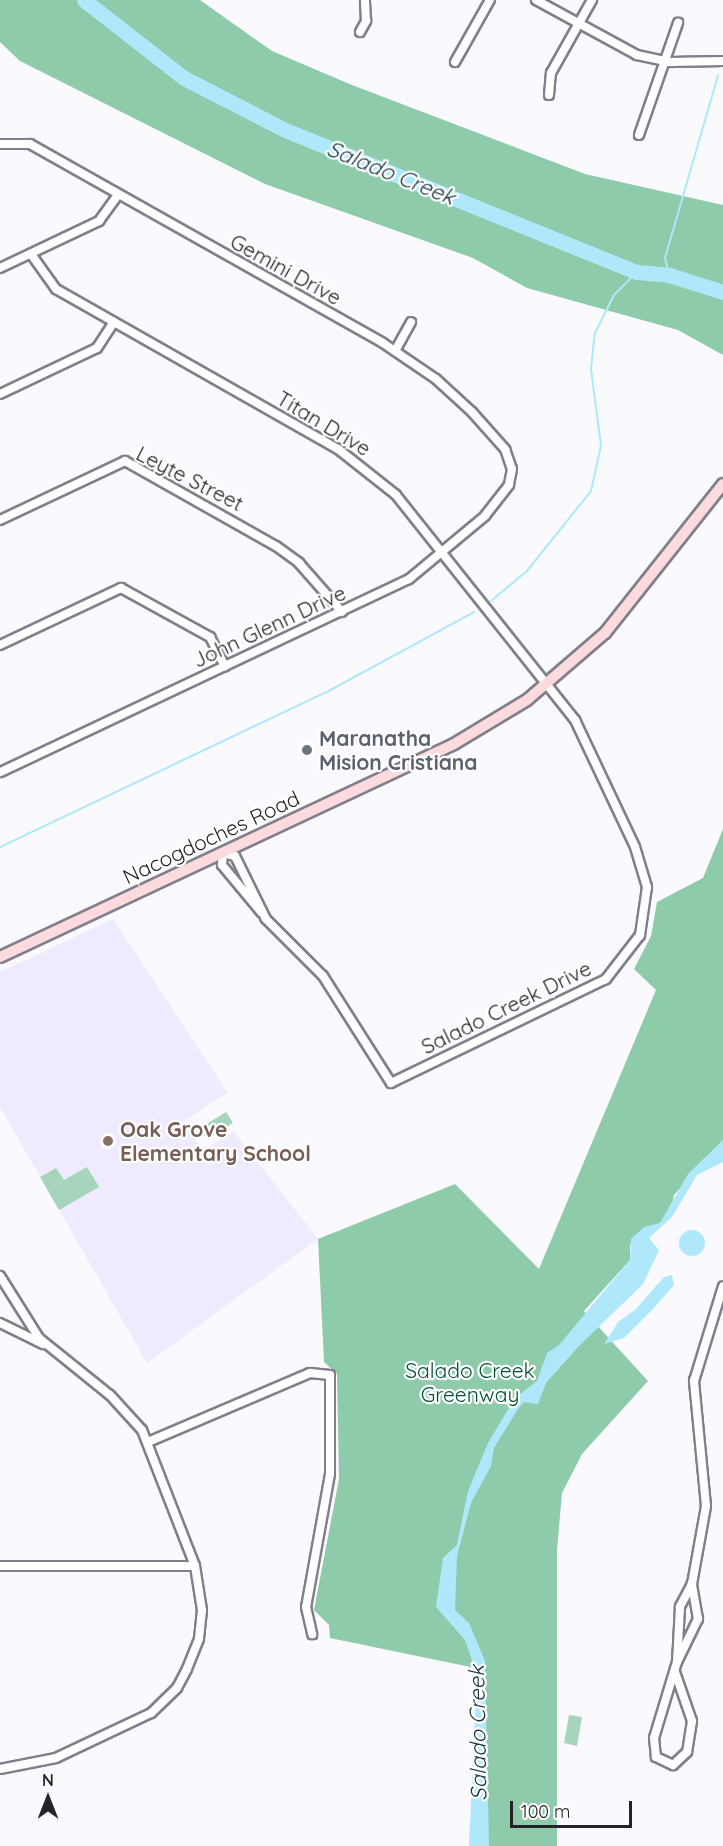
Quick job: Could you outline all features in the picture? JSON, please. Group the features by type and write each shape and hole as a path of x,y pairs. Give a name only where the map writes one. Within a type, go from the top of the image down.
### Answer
{"main road":[{"name":"Nacogdoches Road","path":"0,957 454,744 548,685 625,612 723,484"}],"street":[{"path":"360,32 366,21 365,0"},
{"path":"455,62 490,0"},
{"path":"536,0 624,50 664,61 723,61"},
{"path":"549,95 551,73 592,0"},
{"path":"639,135 678,22"},
{"name":"Gemini Drive","path":"0,144 13,141 30,144 395,351 472,412 499,440 512,465"},
{"path":"0,268 99,221 118,195"},
{"name":"Titan Drive","path":"31,254 51,285 354,459 396,495 548,685"},
{"path":"0,394 97,348 114,322"},
{"path":"395,351 411,322"},
{"name":"Leyte Street","path":"0,520 125,461 276,546 299,563 342,612"},
{"name":"John Glenn Drive","path":"0,772 409,579 444,553 500,499 509,485 512,465"},
{"path":"0,645 121,588 210,637 225,666"},
{"name":"Salado Creek Drive","path":"262,913 323,975 391,1083 606,979 635,945 644,922 647,887 642,862 578,726 548,685"},
{"path":"223,853 235,856 262,913 222,863 223,853"},
{"path":"0,1276 49,1348"},
{"path":"675,1672 692,1721 687,1752 673,1765 656,1756 654,1738 675,1672 680,1607 692,1584 706,1506 694,1381 723,1286"},
{"path":"0,1323 49,1348 123,1407 148,1442 195,1566 201,1625 194,1655 177,1688 126,1729 43,1762 0,1769"},
{"path":"148,1442 310,1373 325,1372 332,1381 330,1474 306,1607 312,1635"},
{"path":"0,1566 195,1566"},
{"path":"677,1662 699,1619 692,1584"}],"shaded area":[{"name":"Oak Grove Elementary School","path":"113,919 227,1092 183,1122 203,1150 234,1132 318,1239 147,1363 0,1107 0,972"}],"green space":[{"path":"0,0 200,0 272,51 352,85 585,174 723,205 723,355 678,330 527,288 473,258 265,184 20,61 0,42"},
{"name":"Salado Creek Greenway","path":"723,829 723,1140 674,1195 671,1210 660,1223 630,1245 630,1260 584,1311 648,1381 582,1454 562,1493 557,1550 557,1846 489,1846 485,1829 485,1670 330,1638 329,1625 314,1610 339,1479 337,1374 324,1362 318,1239 455,1184 539,1269 656,990 634,969 651,936 657,902 703,878"},
{"path":"226,1112 233,1123 207,1139 200,1128"},
{"path":"87,1167 99,1187 59,1210 40,1177 56,1168 64,1180"},
{"path":"569,1715 582,1717 577,1746 564,1743"}],"water":[{"path":"723,1140 723,1162 697,1175 672,1217 649,1238 659,1250 643,1284 578,1347 546,1383 538,1404 524,1402 518,1409 494,1448 491,1466 471,1503 457,1556 455,1610 469,1623 485,1661 489,1846 469,1846 477,1675 465,1640 436,1607 443,1558 457,1545 468,1491 488,1443 515,1398 537,1381 547,1353 559,1345 630,1260 631,1239 644,1227 660,1223 688,1174"},
{"path":"692,1230 701,1234 705,1243 701,1252 692,1256 683,1252 679,1243 683,1234"},
{"path":"672,1275 674,1285 651,1311 624,1338 604,1344 618,1322 636,1309 664,1277"}],"waterway":[{"name":"Salado Creek","path":"84,0 184,78 285,130 637,272 669,275 723,292"},
{"path":"669,275 665,258 718,75"},
{"path":"491,601 527,571 591,491 601,446 591,369 595,333 614,295 637,272"},
{"path":"0,847 325,693 474,612"}],"place":[{"name":"Maranatha Mision Cristiana","path":"307,750"},
{"name":"Oak Grove Elementary School","path":"108,1141"}]}
